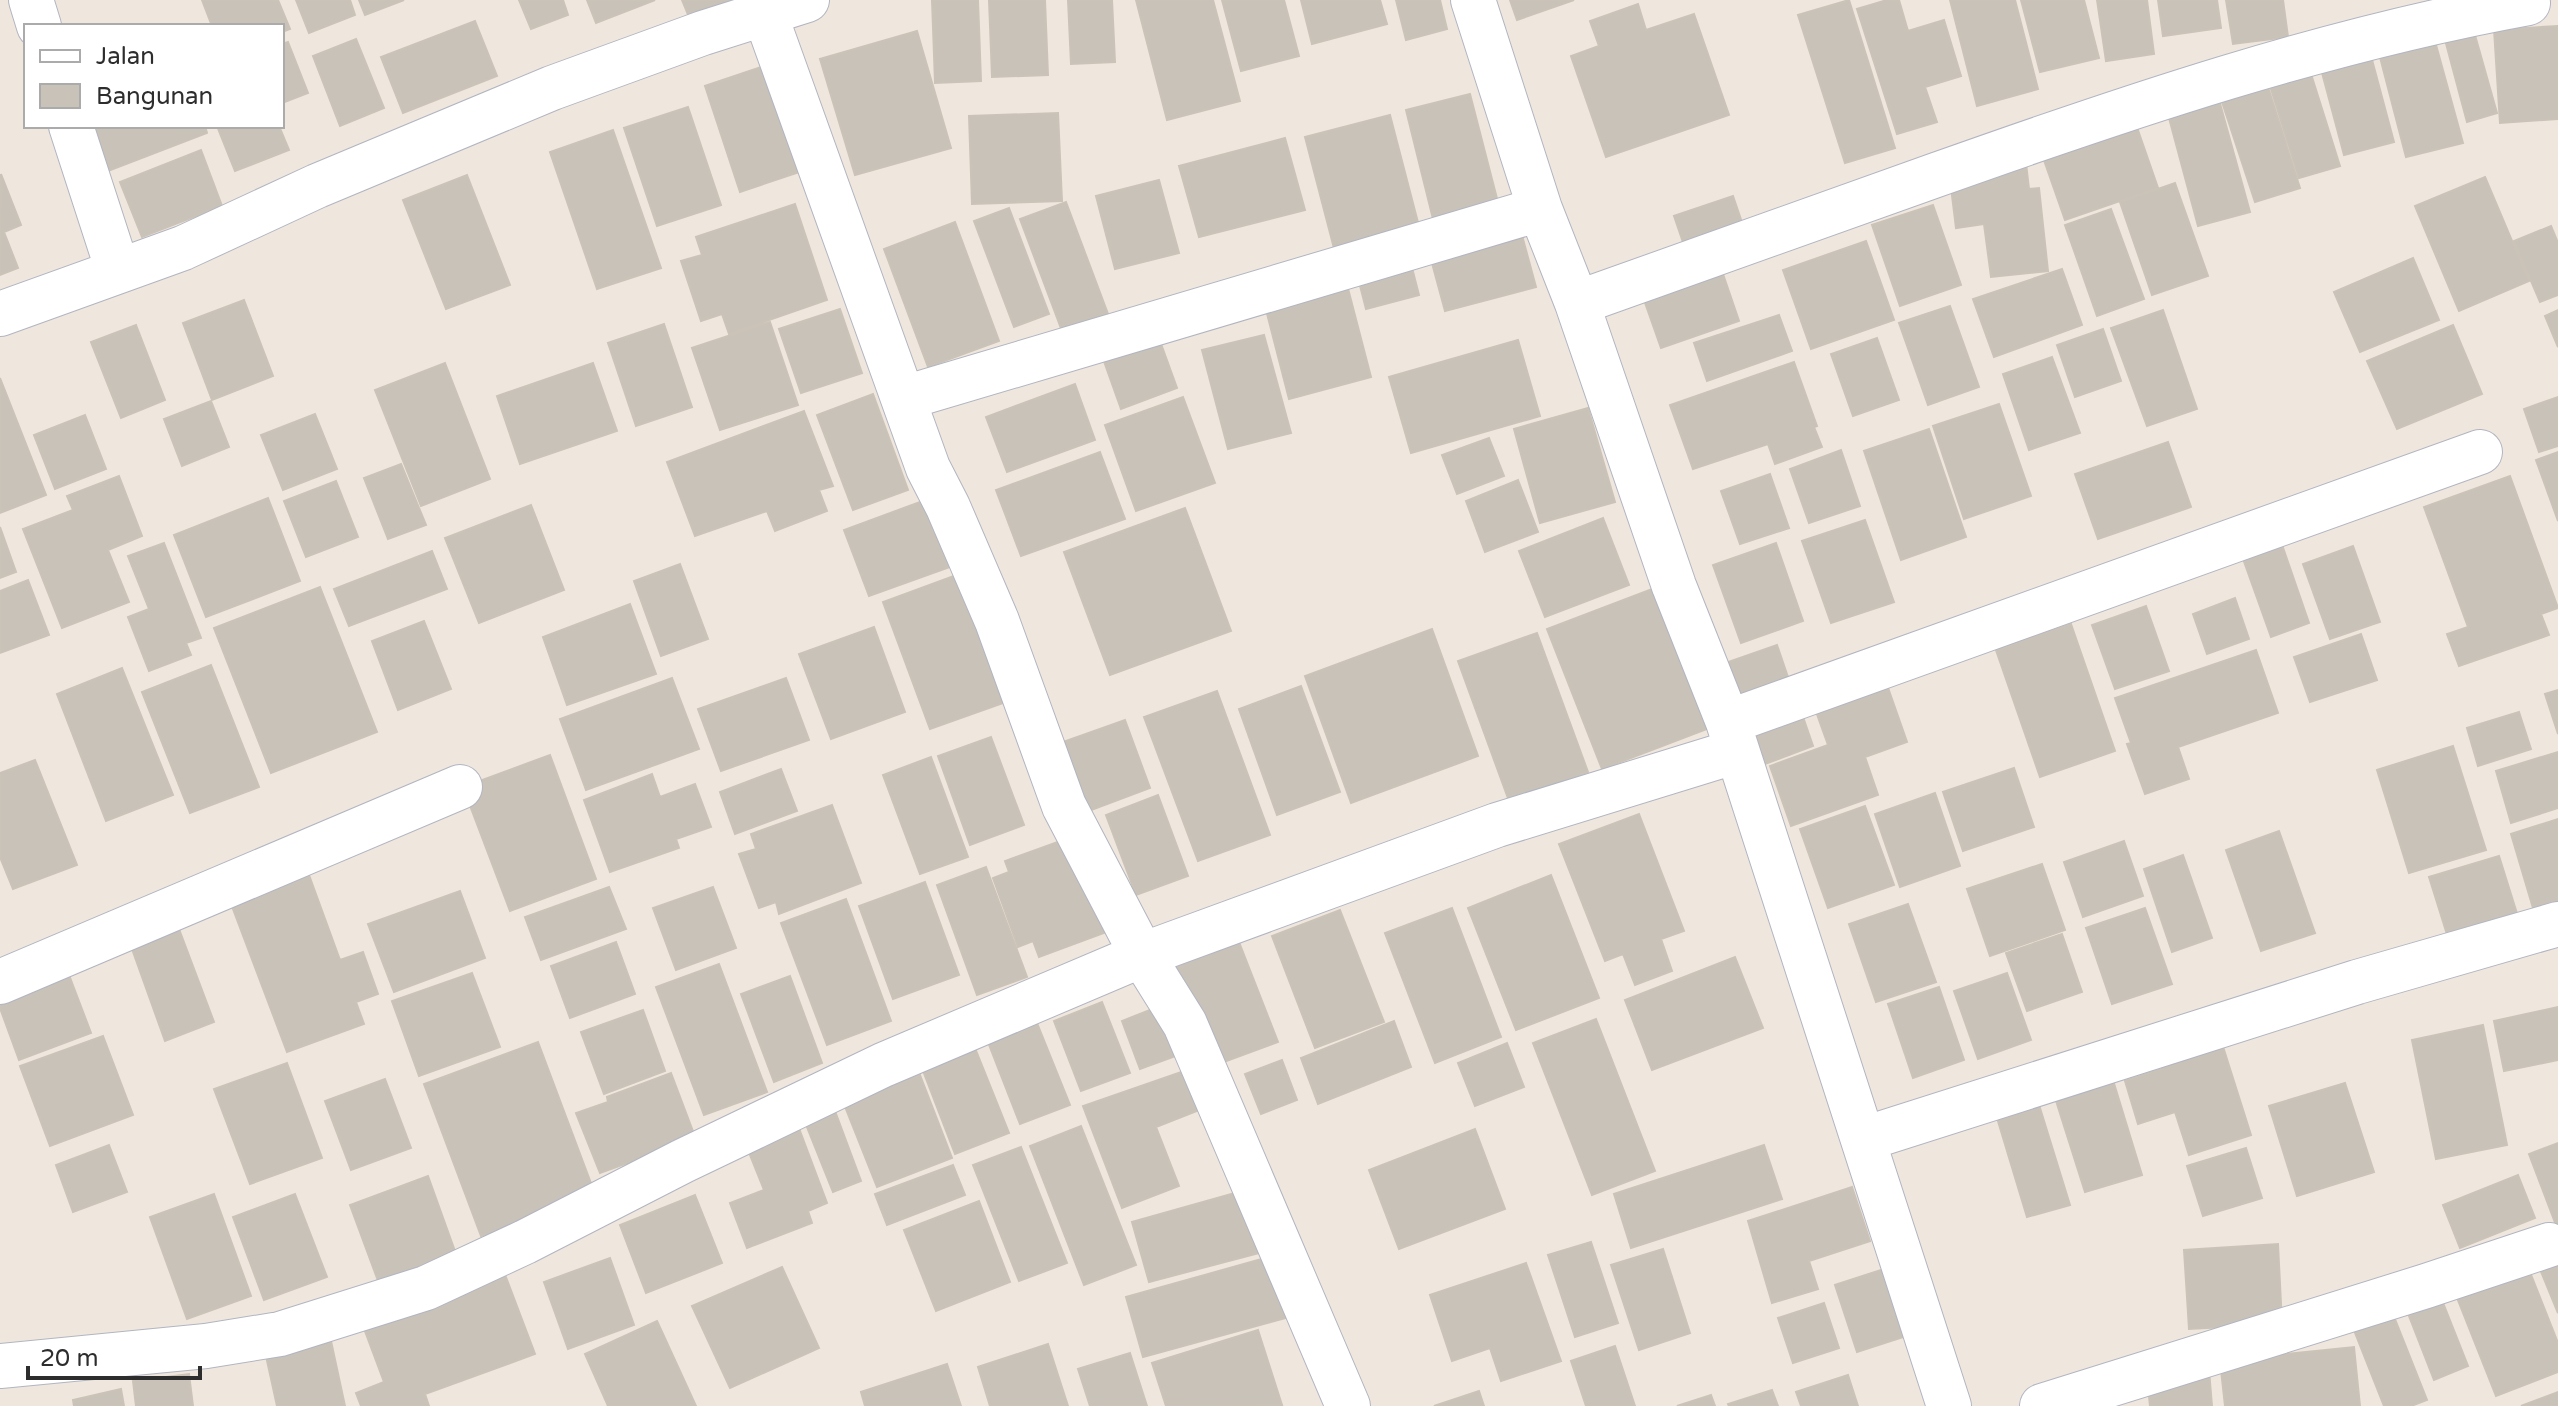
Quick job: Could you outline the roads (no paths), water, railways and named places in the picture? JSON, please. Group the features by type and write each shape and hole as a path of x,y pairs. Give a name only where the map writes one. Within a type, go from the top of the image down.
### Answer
{"street":[{"path":"31,0 38,24"},
{"path":"0,314 183,248 317,186 552,88 703,33 807,0"},
{"path":"1473,0 1540,209 1577,303 1674,586 1732,736 1949,1406"},
{"path":"1577,303 2095,119 2303,54 2443,19 2528,3"},
{"path":"765,14 928,468 997,621 1064,806 1142,955 1185,1024 1348,1406"},
{"path":"72,128 118,271"},
{"path":"904,398 1540,209"},
{"path":"0,1366 206,1346 280,1334 426,1288 883,1065 1142,955 1497,825 2480,452"},
{"path":"0,982 460,787"},
{"path":"1864,1139 2342,987 2558,924"},
{"path":"2042,1406 2549,1245"}]}
